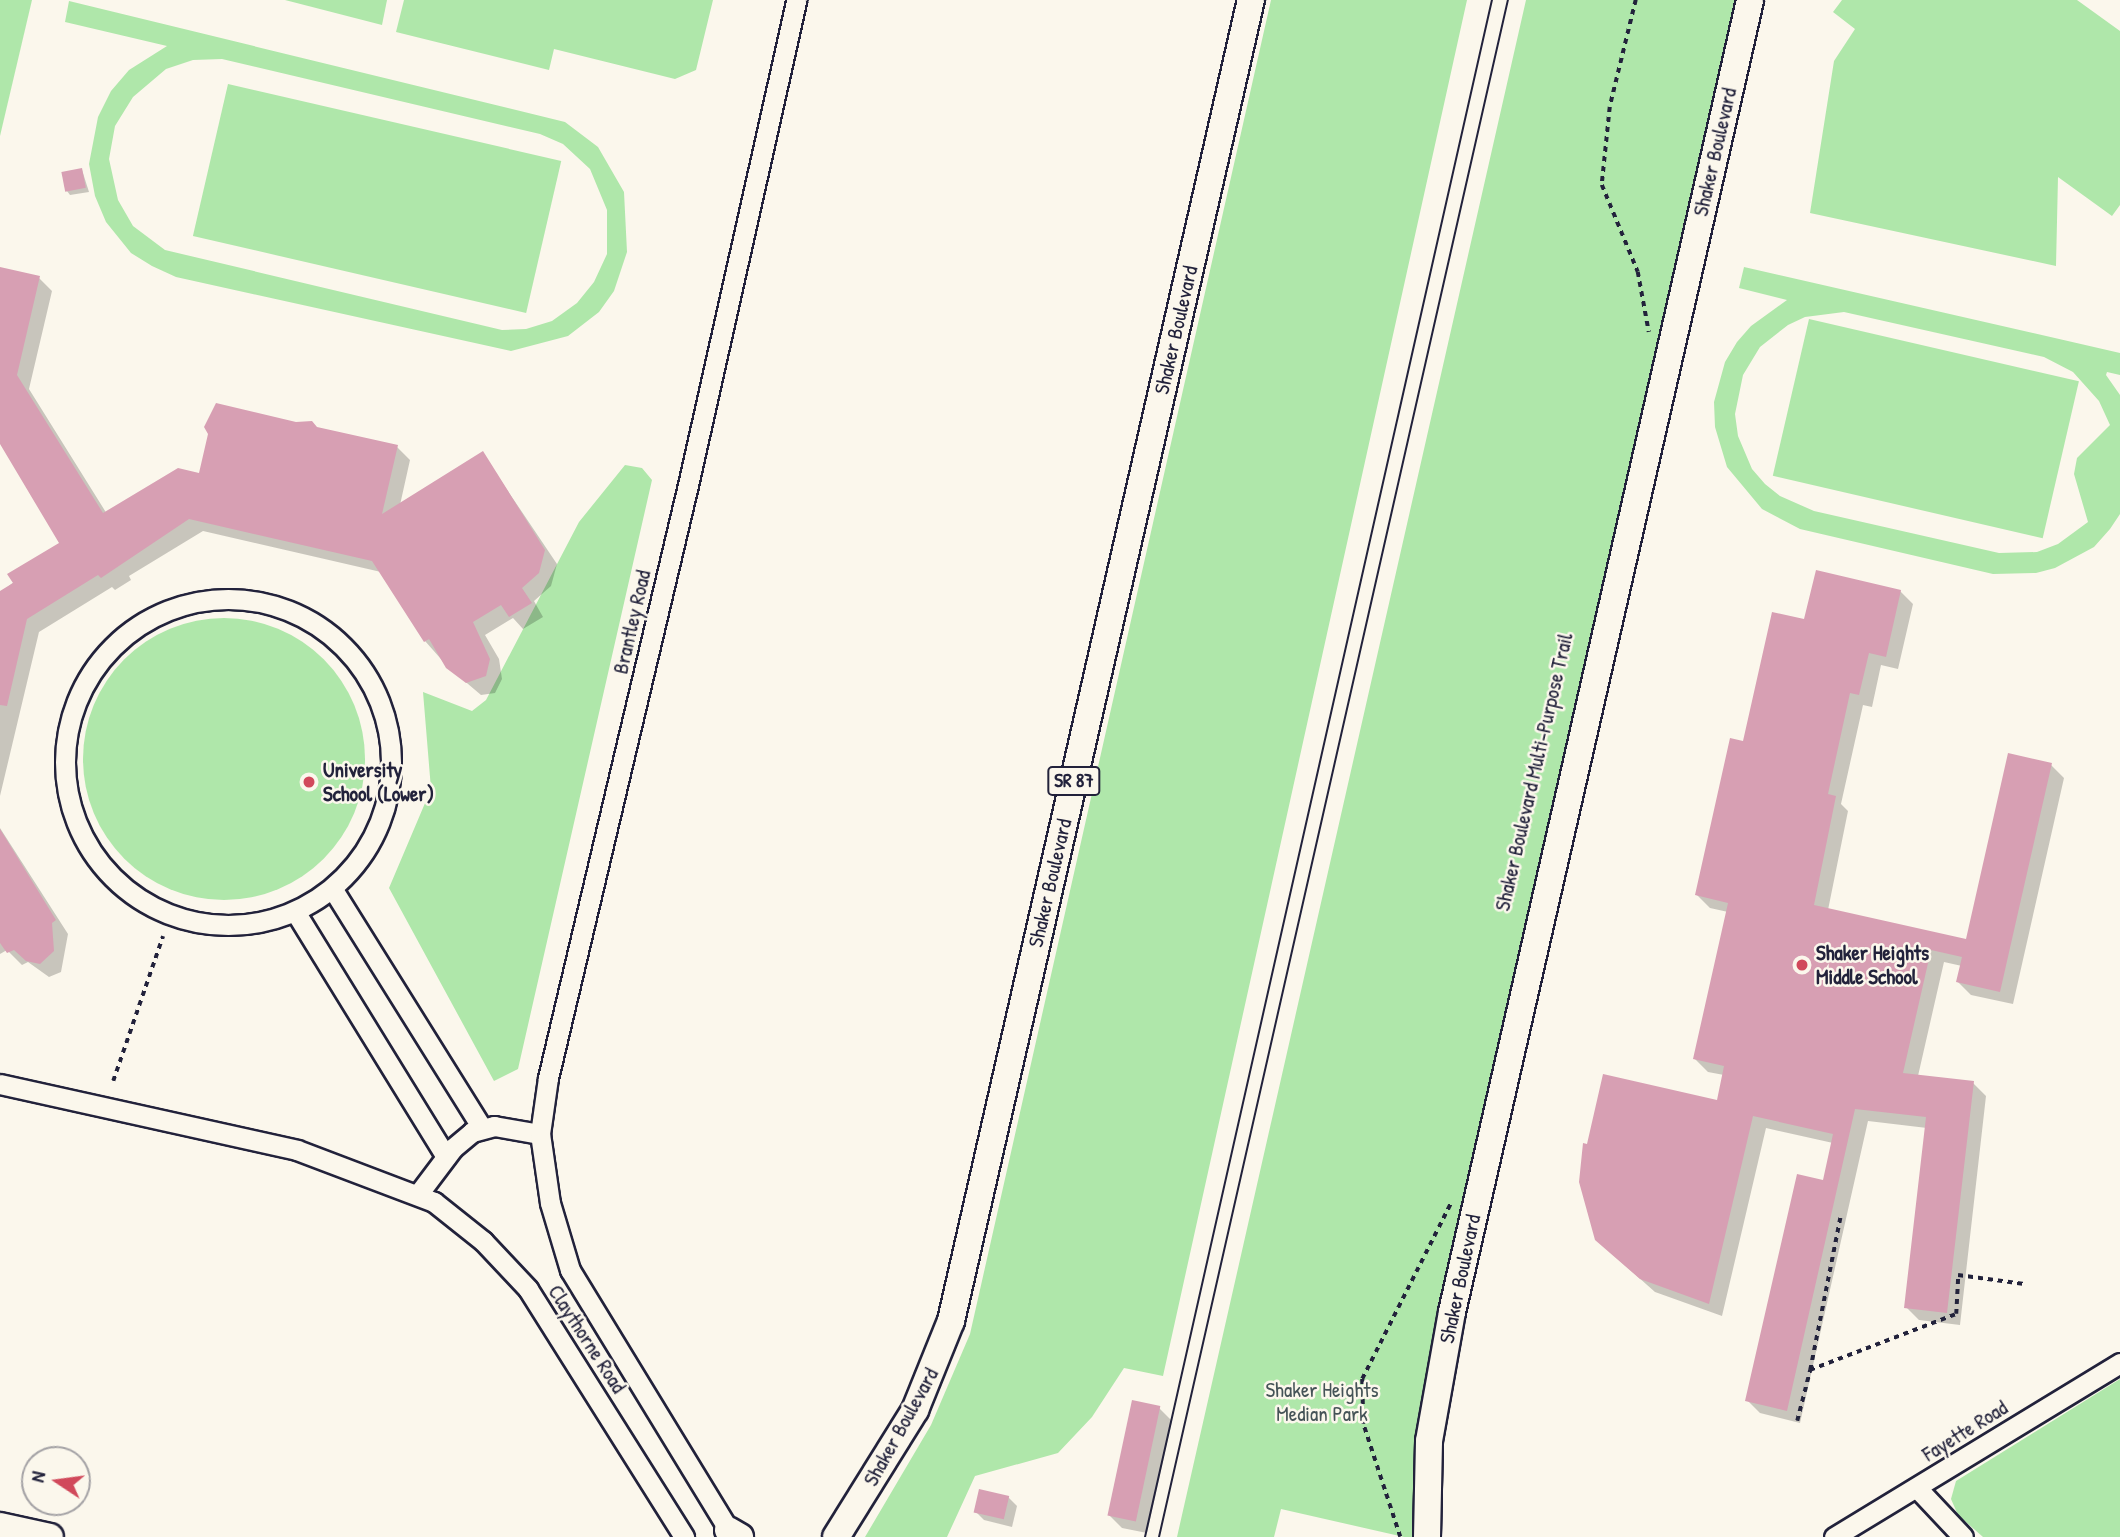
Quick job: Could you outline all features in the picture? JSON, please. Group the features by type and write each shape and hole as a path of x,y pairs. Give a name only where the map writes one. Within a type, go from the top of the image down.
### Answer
{"main road":[{"name":"Shaker Boulevard","path":"834,1535 926,1390 951,1321 1251,0"},
{"name":"Shaker Boulevard","path":"1427,1537 1429,1441 1452,1312 1750,0"},
{"path":"0,1526 50,1537"}],"street":[{"name":"Brantley Road","path":"564,1254 550,1203 540,1134 548,1078 688,485 796,0"},
{"path":"201,599 256,599 307,617 350,651 379,697 392,750 387,805 364,855 332,888 296,913 233,927 178,919 130,894 92,855 69,805 64,750 77,697 106,650 149,617 201,599"},
{"path":"332,888 482,1128"},
{"path":"296,913 446,1157"},
{"name":"Claythorne Road","path":"0,1084 297,1150 419,1193 515,1272 684,1537"},
{"path":"419,1193 446,1157 482,1128 540,1134"},
{"name":"Claythorne Road","path":"564,1254 579,1287 734,1535"},
{"name":"Fayette Road","path":"1834,1537 2120,1363"},
{"path":"1917,1488 1963,1537"}],"path":[{"path":"1636,0 1610,107 1602,185 1637,272 1649,314 1649,337"},
{"path":"113,1081 163,936"},
{"path":"1399,1537 1363,1424 1362,1379 1453,1197"},
{"path":"1797,1421 1810,1370 1840,1218"},
{"path":"1810,1370 1956,1314 1958,1275 2024,1284"}],"green space":[{"path":"0,0 32,0 0,136"},
{"path":"285,0 387,0 382,25"},
{"path":"404,0 713,0 696,70 675,79 554,49 549,70 396,32"},
{"path":"1271,0 1467,0 1163,1376 1124,1368 1092,1417 1058,1453 975,1476 947,1537 865,1537 931,1425 970,1334"},
{"name":"Shaker Heights Median Park","path":"1526,0 1750,0 1452,1312 1427,1537 1404,1537 1281,1509 1274,1537 1177,1537"},
{"path":"1842,0 2077,0 2120,31 2120,205 2112,216 2058,177 2056,266 1810,213 1834,61 1855,29 1833,12"},
{"path":"69,1 565,122 598,147 624,192 627,252 614,291 599,312 568,336 511,351 176,277 152,266 131,253 106,222 95,196 89,164 98,117 111,91 129,70 167,46 65,22","holes":["222,59 540,134 563,144 590,169 607,210 607,254 594,282 577,303 552,321 526,329 502,330 165,250 133,226 118,200 109,159 115,126 133,97 166,69 193,60"]},
{"path":"228,84 561,161 526,313 193,236"},
{"path":"1744,267 2120,353 2120,375 2107,372 2106,375 2120,395 2120,514 2094,547 2055,568 2036,573 1993,574 1800,529 1762,509 1727,467 1715,427 1714,402 1725,362 1737,342 1751,326 1787,300 1739,288","holes":["1844,312 2044,357 2073,372 2099,401 2110,425 2077,458 2074,474 2088,522 2058,544 2037,552 1999,553 1814,511 1780,496 1765,484 1752,469 1738,436 1735,414 1743,375 1760,347 1788,325 1805,317"]},
{"path":"1809,319 2079,381 2043,538 1773,476"},
{"path":"625,465 642,468 652,480 518,1069 494,1081 389,888 431,789 423,692 472,711 486,700 579,522"},
{"path":"238,618 252,620 291,634 324,659 349,692 363,731 363,787 349,826 324,859 291,884 265,894 238,900 210,900 196,898 157,884 134,868 115,849 99,826 85,787 83,745 85,731 99,692 115,669 134,650 157,634 196,620"},
{"path":"2120,1379 2120,1537 1983,1537 1958,1515 1951,1499 1956,1481"}],"building":[{"path":"82,168 86,188 65,192 61,172"},
{"path":"0,267 40,276 17,375 103,513 178,468 199,473 208,434 204,427 216,403 296,422 312,421 317,427 398,445 382,514 483,451 545,550 539,573 522,588 532,603 509,617 501,605 473,622 490,659 486,676 466,683 446,668 429,639 424,642 372,561 189,519 101,578 98,575 27,619 7,706 0,705 0,591 13,583 7,574 59,543 0,444"},
{"name":"Shaker Heights Middle School","path":"1816,570 1901,590 1886,657 1869,653 1859,695 1850,693 1828,794 1836,796 1814,905 1966,939 2008,753 2052,763 2000,992 1956,982 1962,957 1931,950 1903,1073 1974,1081 1947,1313 1904,1308 1926,1117 1855,1109 1787,1411 1745,1401 1797,1174 1823,1180 1833,1134 1753,1116 1709,1304 1640,1279 1595,1240 1579,1182 1583,1143 1587,1144 1603,1074 1717,1100 1724,1066 1693,1059 1728,903 1695,895 1730,738 1743,741 1772,612 1804,619"},
{"path":"0,829 56,920 52,923 54,951 40,964 26,961 14,950 7,953 0,943"},
{"path":"1132,1400 1160,1406 1136,1521 1107,1515"},
{"path":"979,1489 1009,1496 1004,1519 974,1512"}],"tram line":[{"path":"1145,1537 1492,0"},
{"path":"1159,1537 1508,0"}],"place":[{"name":"University School (Lower)","path":"309,782"},
{"name":"Shaker Heights Middle School","path":"1802,965"}]}
